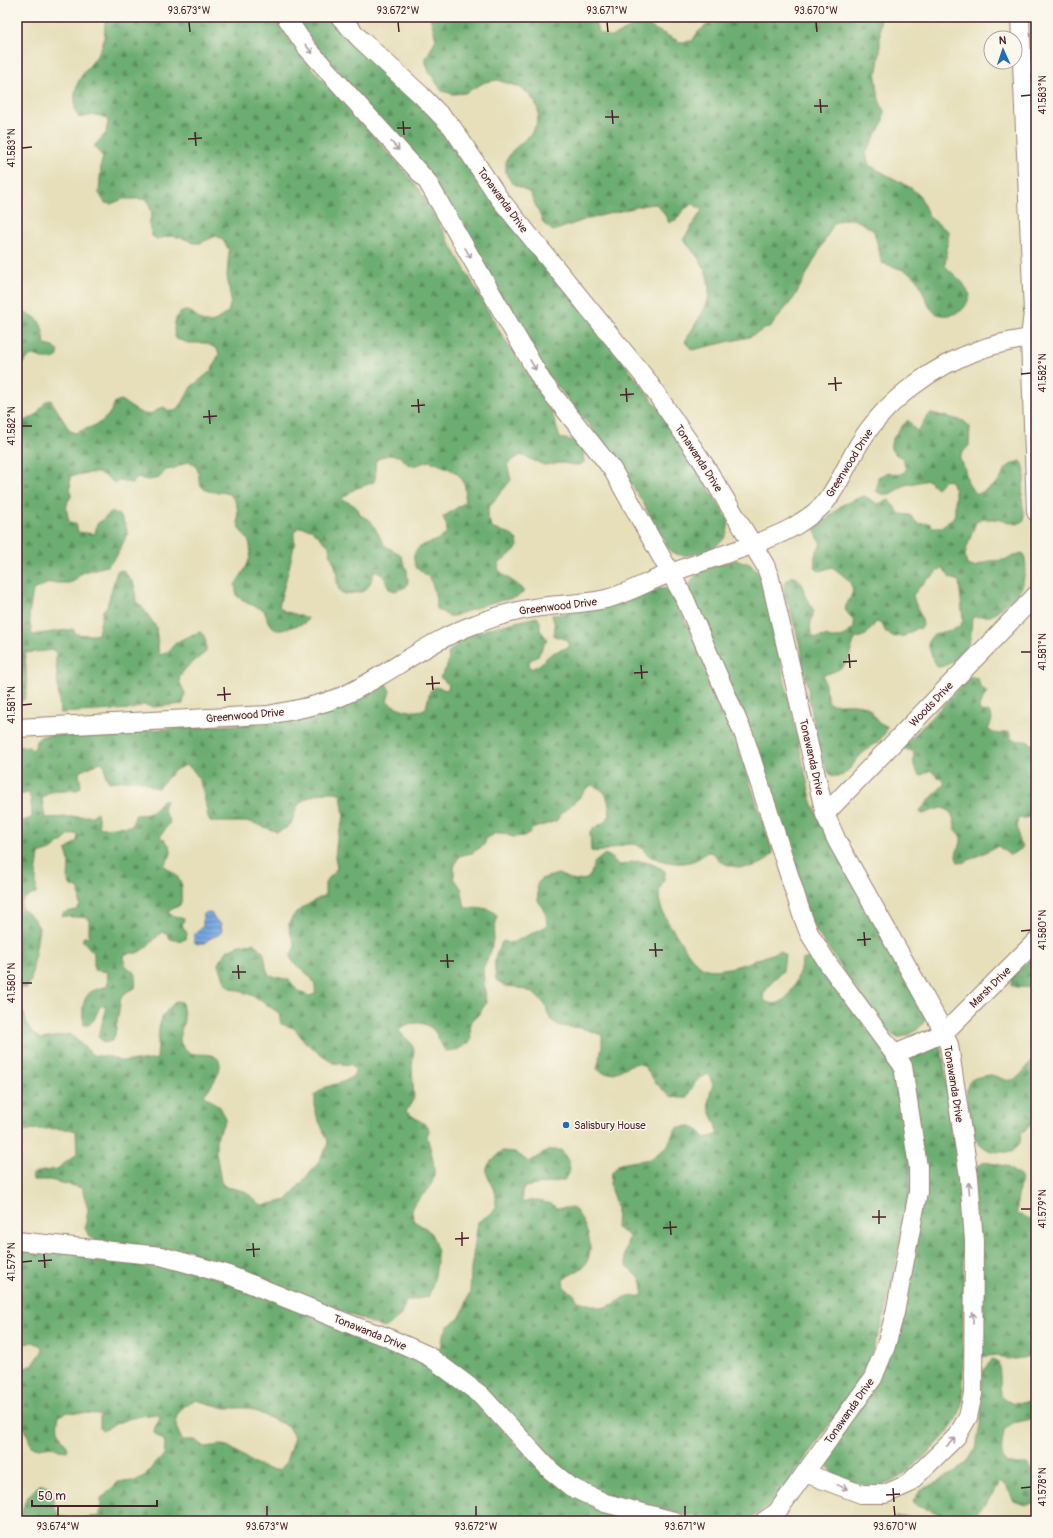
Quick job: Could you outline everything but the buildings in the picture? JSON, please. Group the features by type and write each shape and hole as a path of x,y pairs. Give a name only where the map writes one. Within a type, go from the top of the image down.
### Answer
{"street":[{"name":"Tonawanda Drive","path":"286,17 308,48 427,181 542,381 612,469 685,598 744,735 802,915 810,933 829,965 903,1066 918,1167 918,1186 896,1313 886,1346 872,1378 777,1512 764,1521"},
{"name":"Tonawanda Drive","path":"340,17 359,38 421,95 452,127 499,198 647,380 704,464 752,545 765,564 770,578 825,814 838,841 944,1033 949,1045 969,1176 974,1241 973,1394 968,1417 957,1436 908,1484 885,1494 861,1494 805,1473"},
{"path":"1020,17 1033,312 1030,338 1036,512"},
{"name":"Greenwood Drive","path":"17,728 268,715 307,707 347,694 439,640 477,623 514,611 577,604 606,599 636,589 671,573 769,539 793,527 822,505 836,486 861,441 892,404 914,386 935,371 980,349 999,343 1030,338"},
{"name":"Woods Drive","path":"825,814 1036,595"},
{"name":"Marsh Drive","path":"944,1033 1036,941"},
{"path":"895,1054 944,1033"},
{"name":"Tonawanda Drive","path":"17,1241 161,1256 226,1274 357,1327 384,1336 427,1355 481,1395 550,1470 571,1487 605,1503 674,1521"}],"green space":[{"path":"105,17 274,17 301,56 398,163 421,192 503,337 550,406 560,438 576,441 583,450 584,462 579,465 562,463 544,465 521,455 507,464 511,480 488,508 488,518 493,529 509,533 517,540 518,546 515,551 500,562 498,568 524,592 517,597 490,603 454,616 448,616 437,609 430,580 416,568 414,556 420,547 437,540 445,534 447,527 443,517 464,503 465,485 462,479 452,470 429,461 410,465 399,456 387,455 376,460 374,482 355,489 341,499 356,507 360,515 371,521 385,546 400,554 407,570 408,581 406,587 395,591 389,589 384,577 375,570 367,588 361,592 342,594 338,585 336,569 329,546 311,529 299,527 296,529 294,534 294,546 279,606 284,611 308,618 305,623 282,630 276,630 268,622 264,610 247,603 237,596 235,585 248,564 250,558 250,546 248,540 239,527 236,503 231,496 224,492 205,490 200,484 198,471 194,464 189,461 173,469 166,470 159,478 148,480 138,478 132,483 120,481 114,483 109,478 99,473 70,476 71,497 67,503 67,512 69,522 76,523 78,532 95,534 97,524 112,512 121,517 128,533 116,557 107,566 83,572 74,581 69,583 49,583 33,590 29,616 32,635 73,629 76,634 98,634 103,610 107,606 117,571 123,570 134,584 136,601 144,609 156,627 159,655 166,653 176,643 186,637 200,632 205,638 206,652 186,668 179,677 185,693 183,704 154,707 143,705 133,709 60,713 55,650 25,653 27,689 25,698 17,706 17,422 31,418 46,401 51,400 70,431 75,433 100,423 108,415 115,402 121,400 143,414 150,414 164,407 169,411 175,411 183,402 191,387 211,371 219,354 217,349 206,343 188,343 176,339 174,329 178,315 186,311 191,312 201,321 212,323 228,312 231,301 227,276 229,250 222,239 216,236 200,243 194,243 183,238 171,236 157,239 152,236 149,224 152,213 147,199 123,199 111,204 105,203 99,193 101,164 103,157 94,146 106,133 108,121 102,116 79,118 75,109 75,94 80,79 101,48 104,37"},
{"path":"298,17 330,17 446,131 664,415 729,521 728,530 722,541 711,549 696,554 682,555 675,554 670,551 619,464 539,364 440,191 345,81 296,21"},
{"path":"430,17 594,17 595,24 600,33 612,37 635,25 647,25 680,42 692,41 698,32 707,25 718,23 729,17 880,17 880,52 876,77 879,100 884,111 883,122 866,153 869,165 911,188 920,196 929,217 949,232 945,266 963,283 970,295 966,304 957,313 943,315 936,313 931,309 914,276 903,270 882,263 874,231 855,220 840,220 834,223 794,298 771,326 749,337 692,350 685,342 707,304 709,291 707,275 703,267 683,240 702,210 693,204 683,210 677,219 669,223 664,213 656,204 645,205 587,219 553,231 544,224 530,193 511,182 506,173 506,161 512,151 530,135 536,125 539,113 535,102 528,93 519,87 497,80 485,82 465,93 453,94 442,91 429,72 425,60 436,39"},
{"path":"17,307 39,321 45,345 54,347 58,351 58,356 48,359 31,355 17,369"},
{"path":"931,413 964,421 970,427 969,446 963,451 960,459 970,486 978,494 998,482 1001,479 1005,469 1014,463 1021,461 1025,469 1022,495 1024,521 1017,524 996,519 982,519 976,522 965,556 967,565 974,567 989,561 1004,560 1021,553 1024,554 1026,566 1022,587 1017,595 991,616 973,617 971,637 965,651 957,659 947,665 938,667 931,653 929,644 930,638 941,632 955,629 963,620 959,581 950,578 943,569 937,571 933,576 926,580 913,595 923,625 920,629 917,628 904,636 892,637 885,631 882,623 876,622 866,635 855,639 849,658 845,665 838,670 823,675 828,701 830,704 854,704 864,706 870,710 879,723 887,726 886,731 880,739 863,753 843,775 831,775 826,768 818,745 807,681 802,663 802,650 790,609 784,595 785,585 788,579 794,576 803,585 804,594 814,611 810,626 813,636 816,638 825,636 837,638 843,636 854,628 853,620 845,609 852,594 852,586 850,582 832,567 820,571 816,569 816,553 821,544 815,531 816,528 842,505 863,496 878,504 889,500 900,514 910,515 918,524 929,523 933,527 941,527 952,519 955,514 955,491 951,481 944,481 937,488 928,480 905,485 890,494 881,494 876,491 878,477 889,472 900,474 906,470 903,459 892,451 891,443 896,434 908,420 917,431"},
{"path":"737,560 752,566 758,572 764,587 811,799 817,815 923,1008 925,1018 922,1025 912,1033 905,1036 894,1036 884,1029 814,928 689,590 693,578 697,574 714,566"},
{"path":"661,588 671,590 728,715 773,853 765,861 758,865 752,867 736,867 723,862 717,858 714,853 707,852 696,860 677,863 651,857 643,849 634,844 626,844 596,852 591,851 590,831 606,821 609,815 608,802 605,794 603,791 592,785 587,788 580,797 564,811 556,821 532,829 524,836 513,837 502,833 496,833 486,839 484,845 472,853 459,856 454,867 454,878 461,888 465,908 487,909 497,916 491,951 483,969 486,1003 479,1014 470,1023 471,1041 457,1050 446,1051 434,1031 429,1026 419,1023 408,1024 402,1027 399,1031 412,1044 414,1050 412,1068 414,1098 406,1112 428,1126 429,1131 427,1136 434,1164 434,1175 431,1185 412,1208 414,1221 429,1231 436,1246 436,1273 428,1297 406,1301 401,1315 384,1328 213,1261 170,1250 97,1241 89,1237 85,1228 88,1210 82,1188 50,1180 33,1180 32,1175 38,1172 57,1169 77,1154 76,1131 47,1129 17,1132 17,1013 24,1013 30,1028 34,1034 41,1039 70,1034 93,1055 111,1057 119,1061 142,1061 157,1059 159,1027 163,1015 176,1001 182,1002 184,1020 180,1037 181,1044 189,1052 211,1055 217,1058 220,1062 218,1074 204,1095 220,1107 226,1118 216,1140 216,1152 221,1182 226,1187 245,1191 259,1204 265,1205 287,1200 318,1163 327,1147 328,1141 315,1112 315,1095 326,1087 351,1078 354,1075 355,1070 352,1065 333,1063 306,1043 294,1028 281,1024 279,1013 254,996 231,988 226,984 219,965 220,960 228,950 239,945 253,943 263,952 269,975 289,980 297,990 309,996 315,994 315,987 311,977 293,962 290,957 295,946 290,933 289,925 293,916 325,895 325,883 337,868 335,857 337,839 344,817 341,794 331,792 318,794 306,799 298,806 292,822 288,827 277,832 251,822 211,822 208,817 202,788 196,774 186,765 175,770 158,788 137,780 109,782 106,777 105,766 101,762 79,772 81,787 77,790 50,792 42,798 45,818 92,816 97,812 100,828 132,826 135,815 154,811 162,800 166,800 163,809 170,822 160,837 168,843 171,853 164,865 177,876 182,885 180,905 169,911 169,914 184,919 182,925 187,933 186,939 173,940 168,938 167,933 162,932 142,950 137,953 129,953 124,955 125,965 136,974 135,988 128,991 121,997 115,1035 112,1041 104,1043 98,1036 106,1011 104,1005 100,1006 94,1020 89,1025 84,1025 83,1006 88,994 92,991 108,986 107,972 94,970 94,953 82,940 84,937 89,936 89,918 62,916 63,913 76,910 80,906 79,889 71,886 68,881 69,861 66,850 77,841 78,835 76,834 70,835 51,850 39,854 36,876 36,894 25,898 22,902 21,908 34,919 39,928 31,980 27,988 17,988 17,833 20,832 21,821 30,819 32,816 29,793 17,795 17,747 28,746 32,750 35,747 36,741 42,736 268,723 313,714 385,682 390,691 387,701 401,709 412,711 422,710 426,708 430,691 435,687 447,690 449,685 440,677 447,666 448,653 457,645 455,641 490,628 537,617 540,622 540,630 547,639 538,656 529,661 530,669 538,666 552,653 569,647 567,640 554,636 555,626 552,615 621,603"},
{"path":"971,676 978,679 980,686 987,692 979,708 981,711 988,712 992,718 988,730 998,734 1009,732 1012,740 1026,741 1036,746 1036,803 1033,804 1030,810 1035,815 1033,817 1017,819 1019,843 1023,846 1021,849 1010,855 998,846 963,863 958,862 956,858 961,838 956,830 950,812 941,808 923,814 920,810 945,783 930,770 921,776 918,774 914,766 914,753 902,748"},
{"path":"605,854 611,857 619,865 641,861 654,865 665,871 659,894 661,906 685,949 702,967 719,970 740,965 779,951 785,954 783,971 773,980 763,995 765,1001 773,1004 786,998 795,983 802,960 813,957 868,1029 894,1068 896,1077 907,1152 909,1182 908,1197 889,1298 874,1346 864,1370 852,1392 776,1500 756,1515 744,1520 708,1520 621,1500 606,1495 578,1481 565,1472 432,1351 441,1347 443,1336 448,1326 459,1319 470,1292 471,1269 478,1222 495,1210 496,1206 496,1194 488,1176 488,1166 502,1151 515,1152 529,1162 549,1150 561,1150 566,1157 570,1169 564,1180 525,1187 522,1192 522,1203 533,1200 552,1204 557,1208 574,1208 586,1228 590,1244 590,1252 584,1266 563,1280 564,1285 565,1288 574,1294 578,1301 602,1308 614,1304 624,1297 642,1296 643,1288 642,1282 626,1265 625,1254 629,1237 616,1228 617,1209 610,1185 611,1174 619,1164 650,1159 667,1147 674,1131 679,1127 691,1126 697,1129 706,1138 717,1135 717,1127 710,1111 708,1101 713,1084 708,1074 696,1081 686,1098 683,1098 673,1097 660,1088 645,1067 640,1064 631,1065 615,1073 603,1073 597,1069 602,1047 602,1035 583,1029 562,1026 553,1022 550,1018 546,1005 532,992 516,987 505,986 496,980 495,960 497,951 503,941 508,943 514,942 547,926 546,915 538,900 537,884 541,879 558,874 575,881 587,879 591,874 594,863"},
{"path":"1036,953 1036,990 1011,985 1012,977"},
{"path":"935,1043 942,1051 954,1132 963,1221 963,1400 958,1415 951,1427 935,1446 914,1466 894,1481 875,1486 865,1485 844,1479 833,1473 827,1464 826,1454 871,1388 909,1268 909,1064 910,1059 915,1053"},
{"path":"1036,1058 1036,1121 1021,1133 1020,1143 1012,1152 988,1150 977,1140 972,1127 966,1095 969,1083 975,1078 990,1075 1007,1080 1015,1079"},
{"path":"984,1162 1006,1166 1021,1177 1017,1202 1017,1214 1036,1221 1036,1358 1029,1357 1008,1360 998,1355 978,1357 974,1168"},
{"path":"17,1246 134,1259 208,1275 410,1355 447,1377 461,1388 542,1469 652,1521 17,1521 22,1512 26,1498 39,1485 44,1485 50,1488 52,1491 54,1506 60,1516 71,1519 100,1516 101,1499 118,1482 135,1481 147,1474 154,1464 164,1456 165,1442 154,1433 155,1427 160,1419 158,1414 129,1419 103,1431 100,1429 100,1415 68,1412 59,1416 58,1421 58,1430 68,1448 67,1451 59,1450 51,1446 39,1448 31,1446 25,1430 17,1424 17,1371 33,1365 43,1350 41,1346 33,1342 24,1344 17,1349","holes":["195,1400 226,1408 249,1408 288,1427 294,1437 286,1462 278,1470 271,1470 258,1465 228,1446 222,1445 204,1447 195,1440 183,1440 176,1422 179,1412 188,1404"]},
{"path":"992,1360 998,1362 1000,1373 1000,1390 1001,1396 1004,1399 1010,1402 1036,1402 1036,1418 1013,1423 1004,1430 1002,1452 1004,1460 1007,1464 1027,1464 1036,1473 1036,1504 1025,1505 1014,1501 1006,1486 1000,1482 991,1497 970,1521 951,1521 935,1512 915,1505 913,1501 920,1491 953,1473 968,1461 976,1448 981,1418 982,1375 984,1369"},
{"path":"1019,1515 1036,1515 1036,1521 1012,1521 1014,1517"},
{"path":"897,1517 909,1517 914,1519 914,1521 892,1521"}],"water":[{"path":"207,912 212,914 215,920 221,924 222,931 205,943 198,944 194,942 194,935 203,926 203,915"}],"place":[{"name":"Salisbury House","path":"566,1125"}]}
